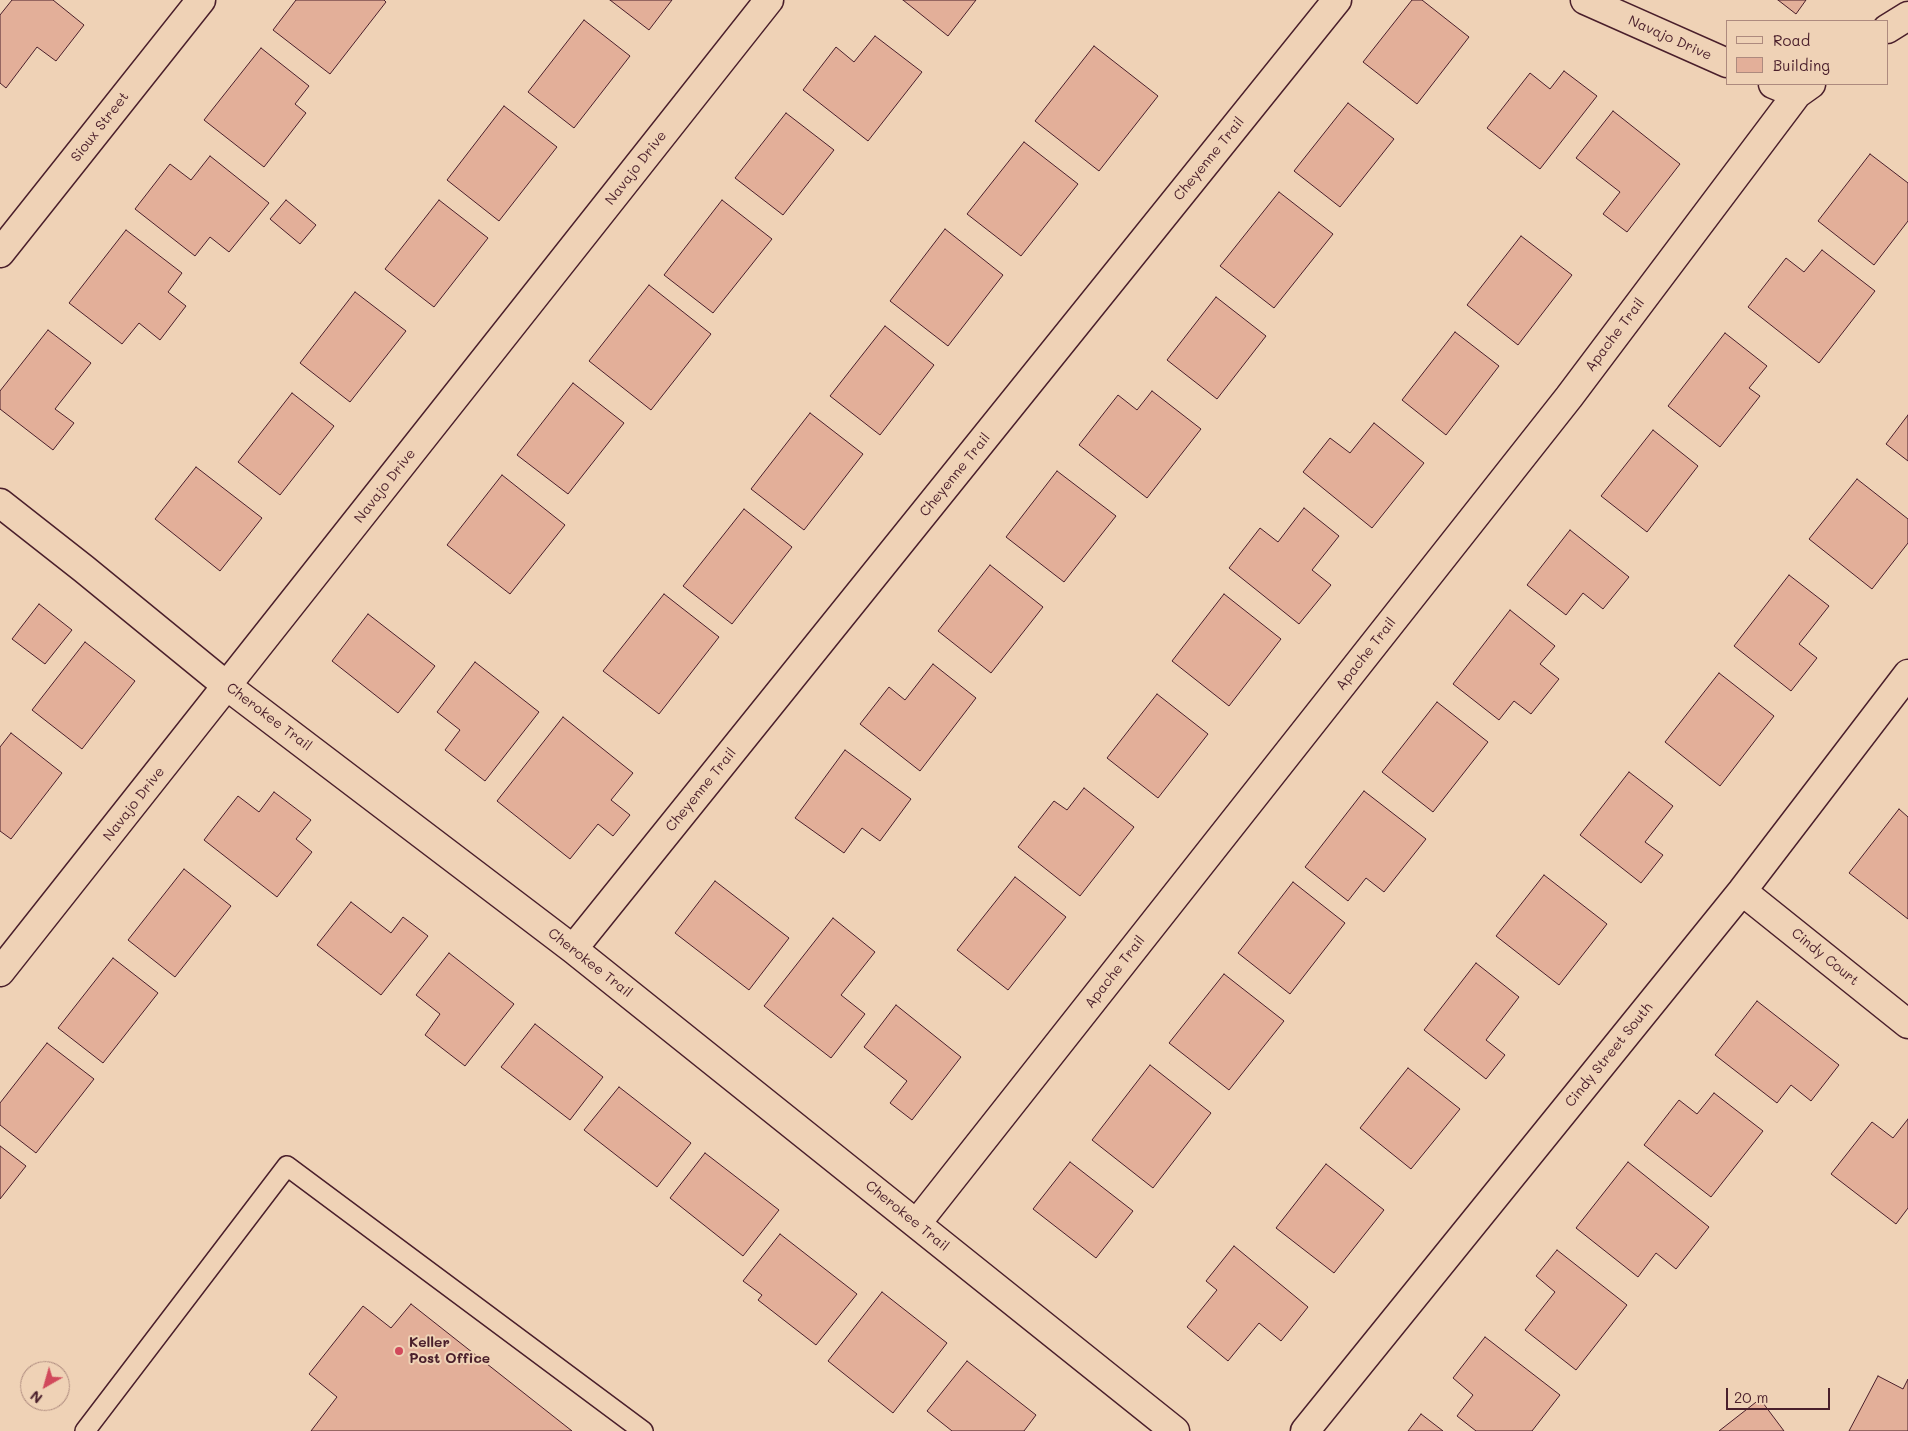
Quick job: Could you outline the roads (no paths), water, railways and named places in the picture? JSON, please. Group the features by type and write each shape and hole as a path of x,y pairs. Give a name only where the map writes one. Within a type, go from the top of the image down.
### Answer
{"street":[{"name":"Sioux Street","path":"0,253 201,0"},
{"name":"Navajo Drive","path":"0,972 769,0"},
{"name":"Cheyenne Trail","path":"573,949 1337,0"},
{"name":"Navajo Drive","path":"1585,0 1726,64"},
{"path":"1888,28 1908,16"},
{"name":"Apache Trail","path":"917,1223 1563,405 1794,87"},
{"name":"Cherokee Trail","path":"0,503 227,686 573,949 1175,1431"},
{"name":"Cindy Street South","path":"1305,1431 1742,891 1908,674"},
{"name":"Cindy Court","path":"1742,891 1908,1024"}],"lane":[{"path":"85,1431 287,1166 643,1431"}],"place":[{"name":"Keller Post Office","path":"399,1351"}]}
